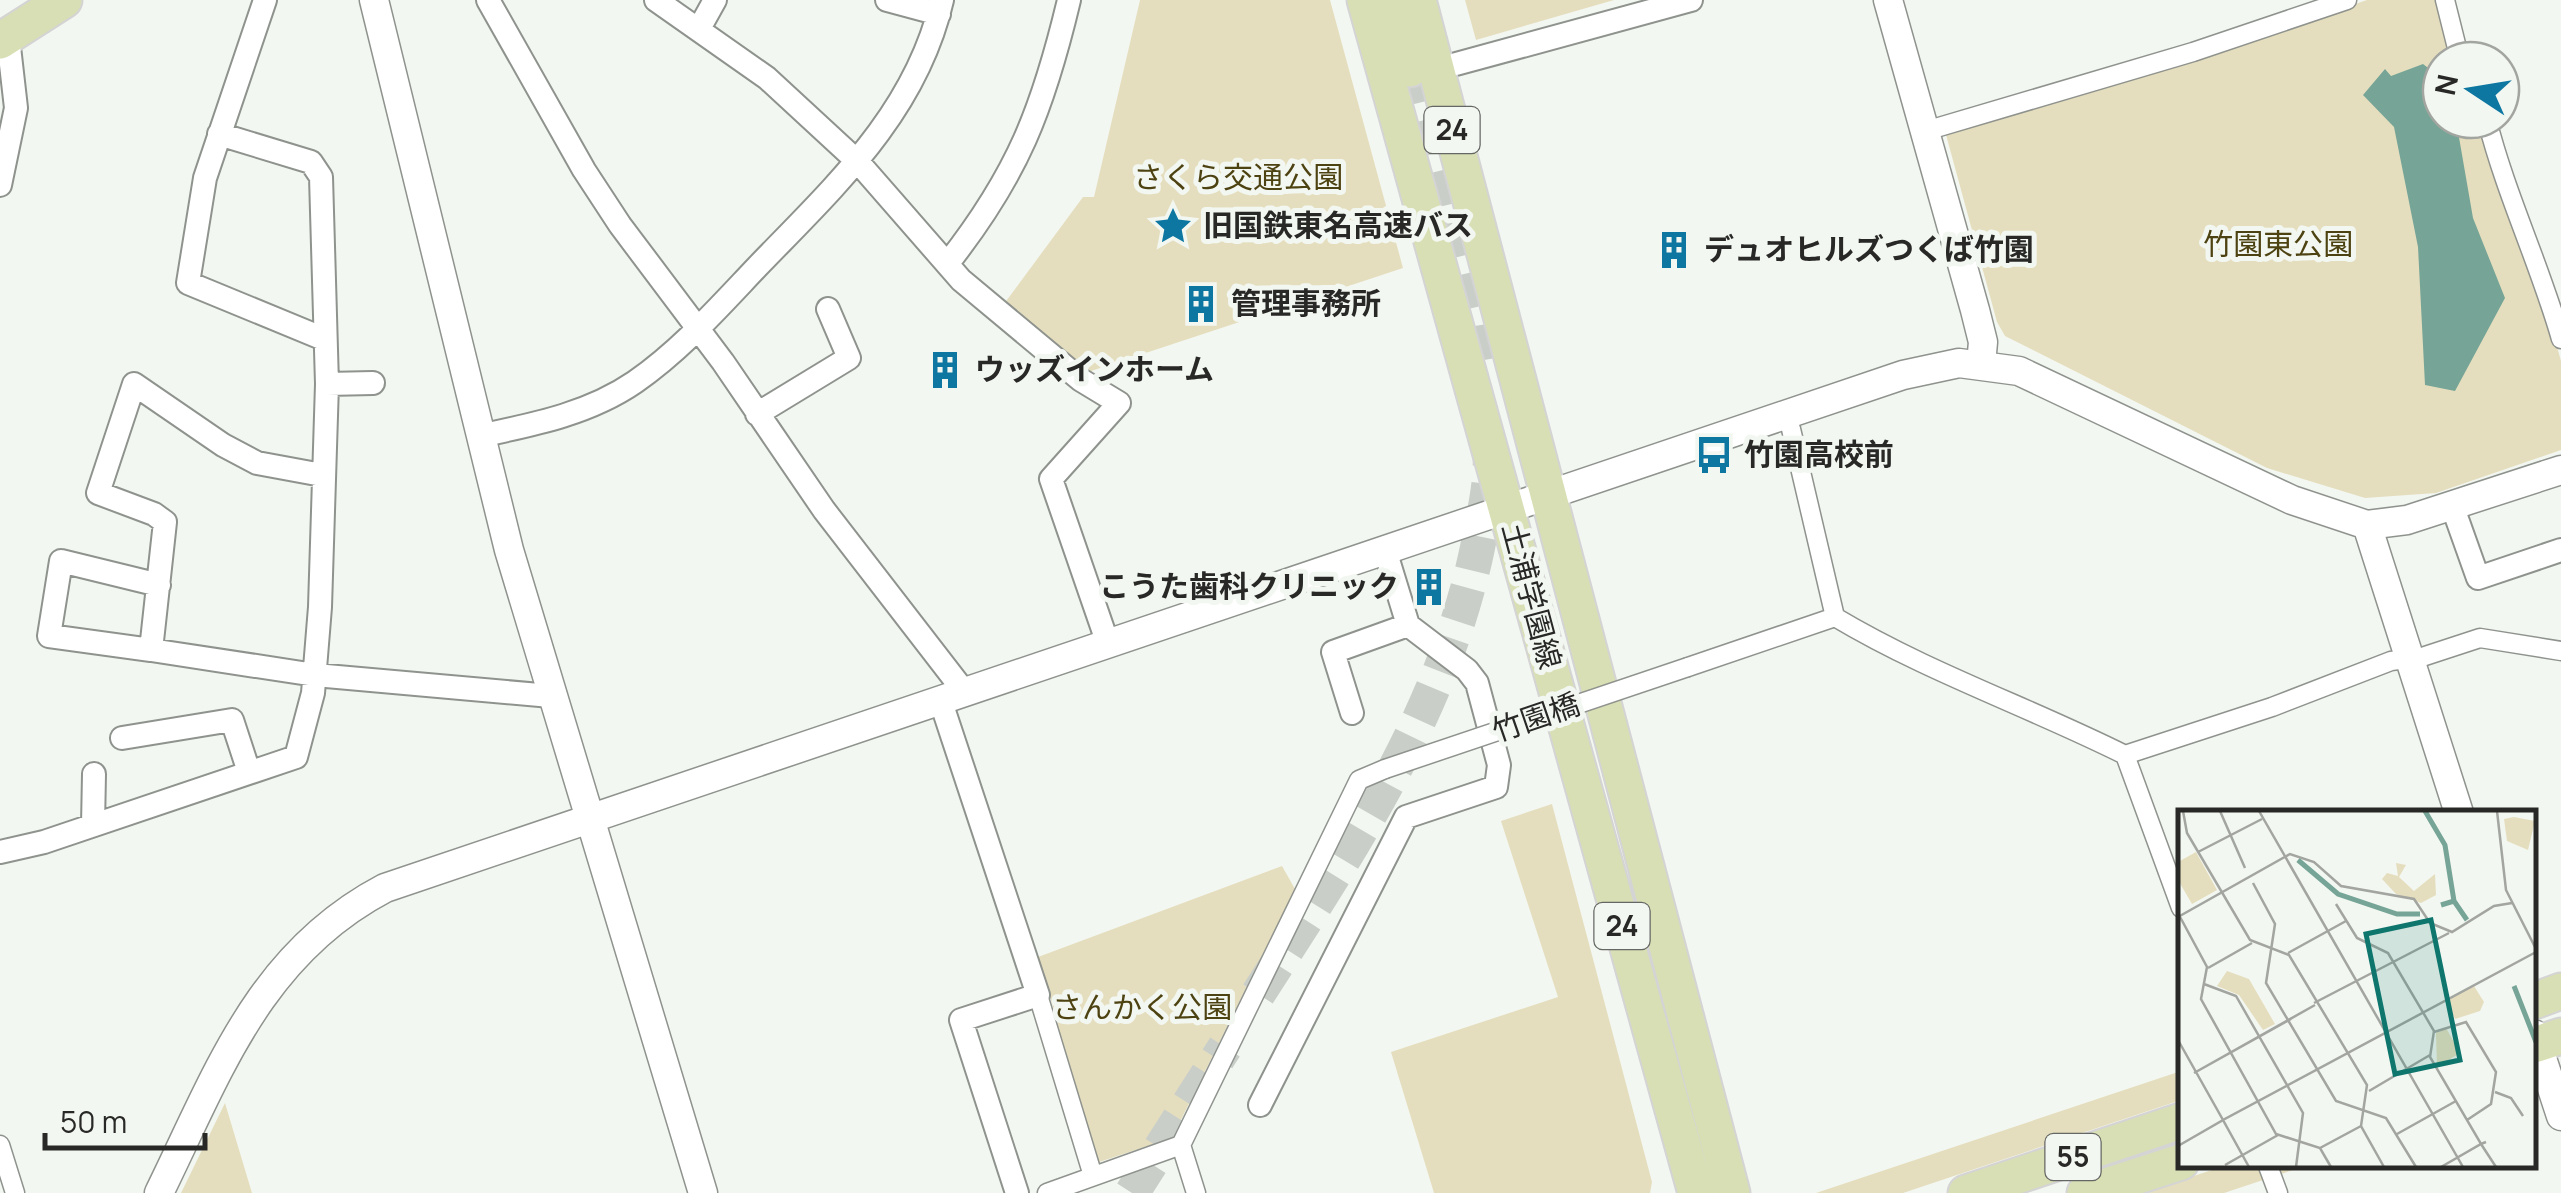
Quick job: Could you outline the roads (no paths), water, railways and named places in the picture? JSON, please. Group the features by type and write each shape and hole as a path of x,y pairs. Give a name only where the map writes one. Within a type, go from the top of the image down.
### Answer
{"main road":[{"path":"4,40 64,0"},
{"name":"土浦学園線","path":"1365,0 1697,1178"},
{"name":"24","path":"1391,0 1410,70"},
{"name":"土浦学園線","path":"1418,0 1676,966 1697,1178"},
{"path":"2536,1000 2561,991"},
{"name":"55","path":"1966,1193 2178,1122"},
{"name":"55","path":"2085,1193 2178,1163"},
{"path":"1697,1178 1754,1193"},
{"name":"土浦学園線","path":"1697,1178 1732,1193"}],"street":[{"path":"265,0 204,178 188,282 324,339"},
{"path":"374,0 484,435 509,550 703,1193"},
{"path":"488,0 584,170 951,694 1093,1176"},
{"path":"656,0 700,27 767,78 858,162 961,280 1081,380 1119,403 1052,479 1108,644"},
{"path":"700,27 714,0"},
{"path":"484,435 569,415 634,382 698,328 858,162 908,91 940,7 887,0"},
{"path":"948,263 993,204 1028,140 1047,91 1069,0"},
{"path":"1456,64 1691,0"},
{"path":"1888,0 1975,310 1983,342 1981,364"},
{"path":"1939,127 2193,52 2347,0"},
{"path":"2446,0 2453,40"},
{"path":"0,185 16,108 4,40"},
{"path":"0,852 93,825 296,756 315,675 327,384 319,169 312,162 219,134"},
{"path":"2492,140 2496,160 2547,288 2561,339"},
{"path":"757,414 849,358 828,309"},
{"path":"159,1193 252,1007 308,940 350,906 385,888 1903,375 1959,363 2019,371 2292,500 2367,526 2407,520 2561,470"},
{"path":"327,384 373,382"},
{"path":"151,650 165,522 98,493 134,384 223,445 258,462 322,475"},
{"path":"1791,428 1835,617 1942,674 2040,713 2125,755 2178,900"},
{"path":"2452,505 2478,578 2561,550"},
{"path":"2367,526 2457,810"},
{"path":"1260,1105 1406,818 1496,787 1499,765 1477,683 1467,670 1408,626 1385,550"},
{"path":"159,585 61,561 49,636 315,675 551,696"},
{"name":"竹園橋","path":"1181,1145 1359,780 1835,617"},
{"path":"1352,713 1334,652 1408,626"},
{"path":"2125,755 2480,638 2561,651"},
{"path":"122,738 232,720 248,772"},
{"path":"93,825 94,774"},
{"path":"1018,1193 962,1020 1038,995"},
{"path":"2541,1040 2561,1116"},
{"path":"0,1144 15,1193"},
{"path":"1046,1193 1181,1145 1196,1193"},
{"path":"2269,1168 2278,1193"}],"tunnel":[{"path":"1410,69 1471,317 1479,365"},
{"path":"1258,994 1358,835 1416,726 1441,669 1477,550 1490,452"},
{"path":"1132,1193 1225,1047"}],"place":[{"name":"旧国鉄東名高速バス","path":"1173,226"},
{"name":"デュオヒルズつくば竹園","path":"1674,250"},
{"name":"管理事務所","path":"1201,304"},
{"name":"ウッズインホーム","path":"945,370"},
{"name":"竹園高校前","path":"1714,455"},
{"name":"こうた歯科クリニック","path":"1429,587"}],"park label":[{"name":"さくら交通公園","path":"1238,178"},
{"name":"竹園東公園","path":"2278,245"},
{"name":"さんかく公園","path":"1142,1008"}]}
